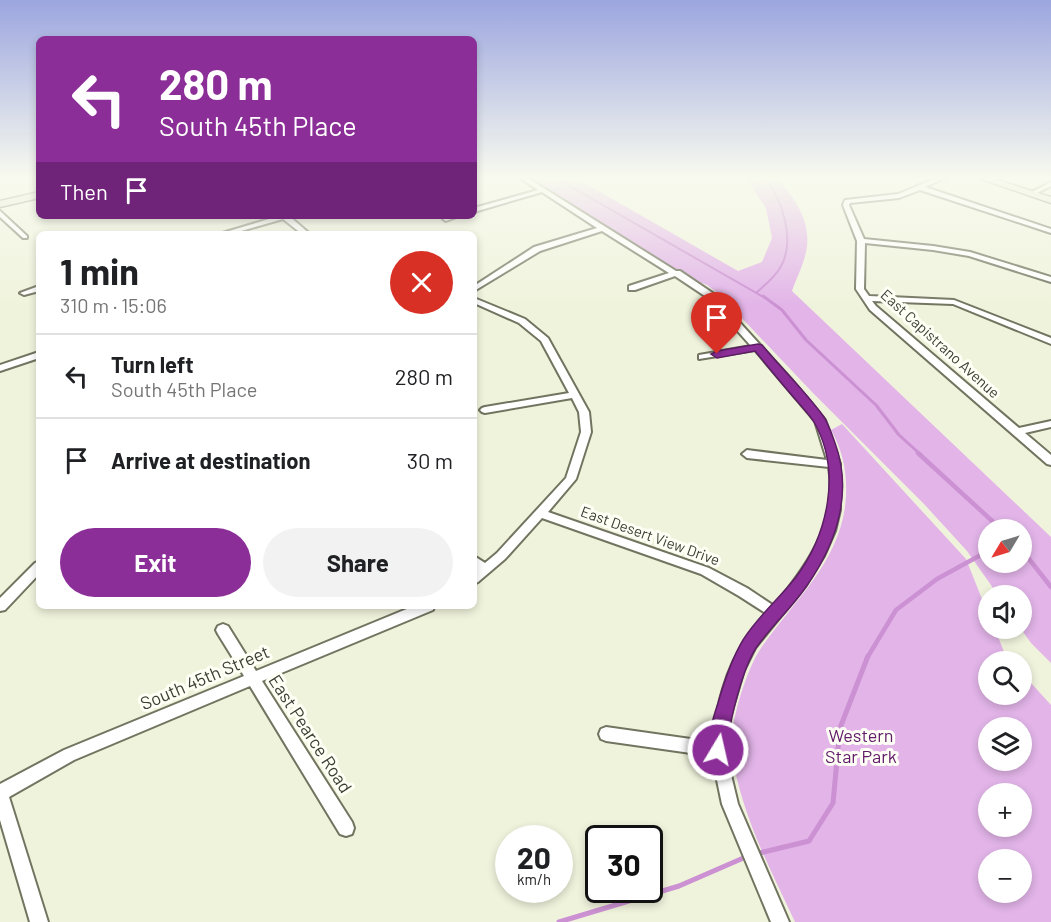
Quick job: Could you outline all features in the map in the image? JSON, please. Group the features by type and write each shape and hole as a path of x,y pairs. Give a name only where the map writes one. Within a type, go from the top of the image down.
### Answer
{"street":[{"path":"7,220 25,237"},
{"path":"233,231 271,220"},
{"path":"290,220 302,231"},
{"path":"590,220 677,273 724,308 820,420 835,464 834,510 829,531 818,556 802,581 750,644 737,669 723,717 718,750 730,804 780,922"},
{"name":"East Capistrano Avenue","path":"852,220 861,241 860,289 873,308 1051,461"},
{"path":"1018,220 1051,231"},
{"path":"477,287 537,249 603,228"},
{"path":"861,241 970,254 1051,280"},
{"path":"632,288 677,273"},
{"path":"24,293 36,289"},
{"path":"867,298 954,302 1051,341"},
{"path":"477,301 522,321 545,340 584,412 586,432 572,479 542,514 477,577"},
{"path":"702,357 758,347"},
{"path":"0,368 36,356"},
{"path":"485,410 575,395"},
{"path":"1017,432 1051,424"},
{"path":"747,454 835,464"},
{"name":"East Desert View Drive","path":"542,514 705,571 775,613"},
{"path":"477,563 485,570"},
{"path":"1,602 36,569"},
{"name":"South 45th Street","path":"0,793 69,756 364,635 421,609"},
{"name":"East Pearce Road","path":"223,630 346,828"},
{"path":"606,734 718,750"},
{"path":"0,793 39,922"}],"green space":[{"path":"591,220 649,220 738,271 762,262 772,238 768,220 804,220 807,245 792,291 1051,537 1051,663 1028,639 1032,639 1032,585 991,585 982,573 1032,573 1032,519 978,519 978,567 967,551 924,504 813,393 719,294 707,285 677,273"},
{"name":"Western Star Park","path":"842,424 966,559 978,589 978,639 999,639 1004,651 978,651 978,705 1032,705 1032,684 1051,705 1051,922 795,922 770,869 742,798 733,766 731,741 740,698 755,658 827,559 843,519 846,479 831,430"}],"waterway":[{"path":"629,220 765,298"},
{"path":"757,292 772,278 785,257 787,233 785,220"},
{"path":"763,296 782,310 806,340 876,405 899,435 920,454"},
{"path":"918,453 990,519"},
{"path":"868,657 896,610 937,579 978,556"},
{"path":"1032,563 1051,587"},
{"path":"755,854 809,841 833,803 840,728 868,657"},
{"path":"559,922 679,886 748,856"}],"route":[{"path":"717,354 758,347 820,420 835,464 836,478 834,510 829,531 818,556 802,581 750,644 737,669 723,717 718,750"}]}
